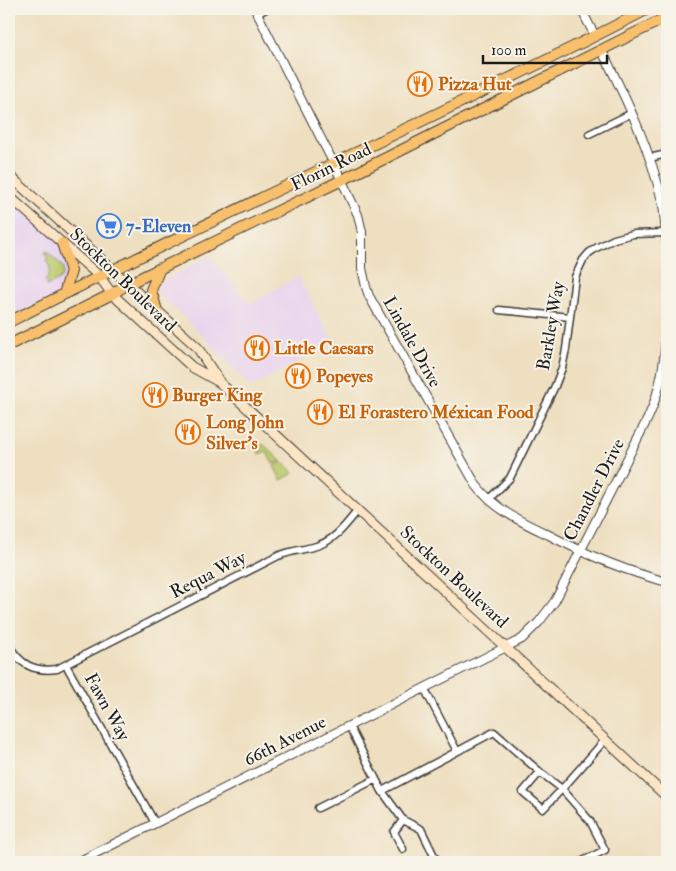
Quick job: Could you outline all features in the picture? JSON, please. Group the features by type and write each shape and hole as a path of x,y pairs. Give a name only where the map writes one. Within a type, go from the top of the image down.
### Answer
{"main road":[{"name":"Florin Road","path":"9,322 99,276 334,164 648,9"},
{"name":"Florin Road","path":"9,345 160,268 342,180 667,17"},
{"path":"602,51 614,26"},
{"path":"582,60 595,36"},
{"name":"Stockton Boulevard","path":"9,175 197,347 219,382"},
{"name":"Stockton Boulevard","path":"9,196 99,276 112,294 192,367 219,382 667,797"},
{"path":"62,244 71,271 64,294"},
{"path":"157,311 151,290 160,268"}],"street":[{"path":"256,11 266,9"},
{"path":"581,9 595,36"},
{"name":"Lindale Drive","path":"256,11 354,206 362,232 363,278 369,296 476,485 499,509 515,518 580,551 631,572 667,582"},
{"path":"602,51 632,113 649,158 663,207 667,243"},
{"path":"589,134 632,113"},
{"path":"649,158 667,154"},
{"name":"Barkley Way","path":"489,500 510,478 555,386 562,368 566,349 575,277 583,260 589,253 604,243 623,236 642,233 665,233"},
{"path":"499,310 570,317"},
{"name":"Chandler Drive","path":"506,647 522,639 539,622 555,601 652,409 663,370 667,324"},
{"name":"Requa Way","path":"66,665 278,556 312,547 329,540 342,530 358,510"},
{"name":"Fawn Way","path":"9,645 16,656 30,667 48,670 66,665 155,823"},
{"name":"66th Avenue","path":"78,862 506,647"},
{"path":"424,688 457,751"},
{"path":"349,726 382,791 403,820 421,829 437,862"},
{"path":"382,791 494,732 562,789 590,820 605,850 581,862"},
{"path":"540,772 523,792 543,809 605,740"},
{"path":"318,808 376,778"},
{"path":"403,820 394,832 403,849"}],"shaded area":[{"path":"9,195 62,243 71,271 64,294 9,321"},
{"path":"209,256 250,304 298,276 334,343 251,387 181,314 158,294 158,284"}],"green space":[{"path":"47,251 63,267 63,275 59,280 46,286 47,283 45,281 50,271 46,261 48,256 45,255"},
{"path":"263,444 281,461 273,464 266,451 259,454 259,449"},
{"path":"282,462 294,473 281,480 274,466"}],"place":[{"name":"Pizza Hut","path":"420,84"},
{"name":"7-Eleven","path":"109,226"},
{"name":"Little Caesars","path":"257,348"},
{"name":"Popeyes","path":"298,376"},
{"name":"Burger King","path":"155,395"},
{"name":"El Forastero Méxican Food","path":"320,412"},
{"name":"Long John Silver's","path":"188,432"}]}
